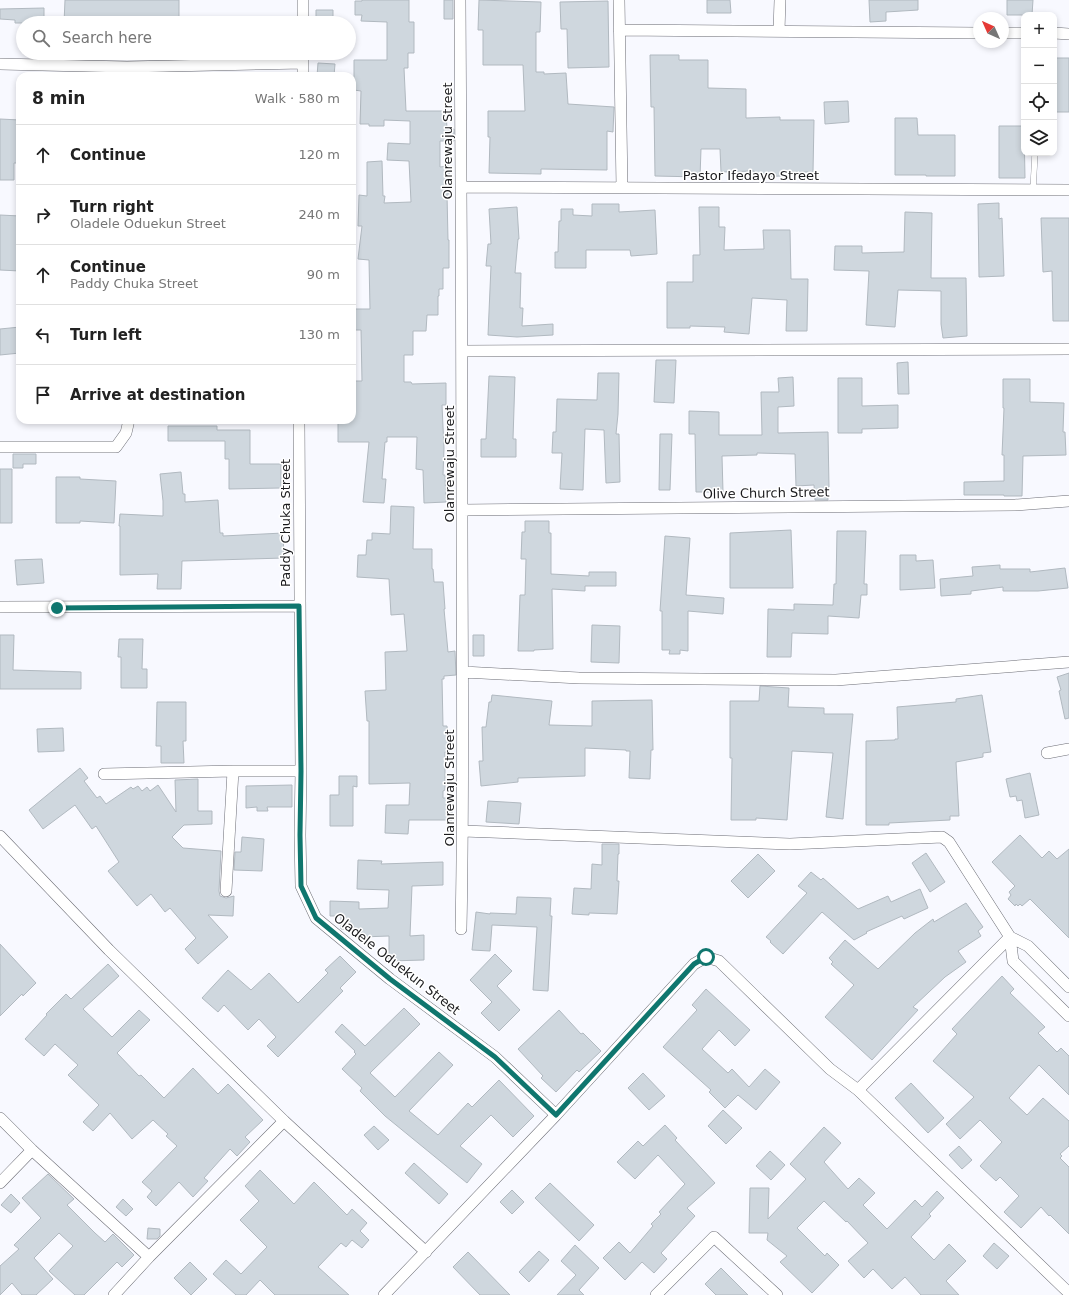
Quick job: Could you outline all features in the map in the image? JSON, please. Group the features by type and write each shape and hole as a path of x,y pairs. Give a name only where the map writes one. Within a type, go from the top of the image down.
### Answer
{"street":[{"path":"303,0 303,16"},
{"name":"Olanrewaju Street","path":"460,0 464,672 461,929"},
{"path":"619,0 622,188"},
{"path":"780,0 780,31"},
{"path":"619,30 973,33"},
{"path":"1009,33 1021,33"},
{"path":"1057,33 1069,34"},
{"path":"0,64 127,71 276,60"},
{"path":"303,60 303,72"},
{"name":"Pastor Ifedayo Street","path":"461,187 1069,190"},
{"path":"463,351 1069,349"},
{"path":"0,447 116,447 126,433 128,424"},
{"name":"Paddy Chuka Street","path":"299,424 301,771"},
{"name":"Olive Church Street","path":"462,510 1015,504 1069,501"},
{"path":"0,607 299,606"},
{"path":"464,672 579,678 836,680 1069,662"},
{"path":"1047,753 1069,749"},
{"path":"226,891 233,771"},
{"path":"104,774 301,771"},
{"name":"Oladele Oduekun Street","path":"301,771 301,886 316,918 390,979 495,1057 556,1115"},
{"path":"463,831 790,844 942,837 949,842 1010,937 1013,961 1069,1016"},
{"path":"0,836 109,950 284,1120 426,1252"},
{"path":"1010,937 1028,946 1069,987"},
{"path":"858,1090 1010,937"},
{"path":"384,1295 556,1115 694,964 706,957 719,960 830,1069 858,1090 1069,1293"},
{"path":"0,1118 32,1150 148,1257"},
{"path":"114,1295 148,1257 284,1120"},
{"path":"0,1183 32,1150"},
{"path":"656,1295 714,1237 777,1295"}],"lane":[{"path":"1033,190 1035,156"}],"building":[{"path":"65,0 179,0 179,16 64,16"},
{"path":"409,0 409,22 414,22 414,53 408,53 408,68 404,68 406,111 446,111 447,129 454,129 454,141 440,141 440,167 449,166 450,194 447,194 449,268 443,268 443,289 439,289 438,315 427,315 426,331 413,331 413,355 404,355 404,382 411,382 412,384 446,383 446,405 442,405 444,448 443,475 445,475 446,502 424,503 423,470 416,469 417,437 387,437 387,442 385,442 382,479 386,479 384,503 363,502 369,442 338,442 338,424 356,424 356,381 362,381 361,330 356,330 356,309 370,309 369,260 358,259 362,226 358,226 359,195 367,196 367,162 382,161 383,196 385,196 384,203 411,202 409,161 387,160 388,143 410,144 410,121 384,120 384,126 369,126 369,124 360,124 361,91 356,90 356,72 354,72 354,60 387,60 387,22 361,21 362,15 355,15 355,1"},
{"path":"444,0 453,0 453,19 444,19"},
{"path":"479,0 541,2 540,32 536,32 536,72 544,72 544,74 566,73 568,104 614,107 613,132 607,131 607,170 541,169 541,174 489,173 490,137 488,137 488,111 525,111 523,65 483,65 483,30 478,30"},
{"path":"707,0 730,0 731,13 707,13"},
{"path":"869,0 918,0 918,10 886,12 886,21 870,22"},
{"path":"1007,0 1033,0 1032,12 1021,12 1021,15 1009,15 1009,12 1007,12"},
{"path":"608,1 609,67 568,68 567,29 561,29 560,2"},
{"path":"44,8 44,16 16,16 15,23 15,20 0,19 0,9"},
{"path":"316,10 333,10 333,16 316,16"},
{"path":"650,55 679,55 679,60 708,60 708,88 746,89 746,118 780,117 780,120 814,120 813,172 781,172 781,176 754,177 754,171 721,172 720,149 701,149 700,177 655,176 654,107 651,107"},
{"path":"1057,58 1069,58 1069,112 1057,112"},
{"path":"318,63 335,64 334,72 317,72"},
{"path":"848,101 849,122 825,124 824,102"},
{"path":"895,118 917,118 918,135 955,135 955,176 895,175"},
{"path":"0,119 16,120 16,163 14,163 14,180 0,180"},
{"path":"999,126 1021,126 1021,156 1025,156 1025,178 999,178"},
{"path":"999,203 999,219 1002,218 1004,276 979,277 978,204"},
{"path":"592,204 619,204 619,212 655,210 657,254 631,256 630,250 586,250 586,268 555,268 555,252 558,252 561,209 573,209 573,215 592,216"},
{"path":"517,207 519,239 515,273 521,273 520,308 523,308 522,326 553,324 553,335 517,337 488,335 491,266 486,266 488,244 491,244 489,209"},
{"path":"699,207 719,207 719,227 725,227 724,250 764,249 763,230 790,230 791,279 808,279 807,331 786,331 787,300 752,298 749,334 724,332 725,327 690,326 690,328 667,328 667,282 693,282 693,255 700,255"},
{"path":"905,212 932,213 931,278 966,278 967,336 943,338 941,324 941,291 898,290 895,327 866,325 869,271 834,270 835,246 862,246 862,253 904,252"},
{"path":"0,215 16,216 16,271 0,270"},
{"path":"1041,218 1069,218 1069,321 1053,321 1052,271 1043,272"},
{"path":"16,327 16,353 0,355 0,329"},
{"path":"656,360 676,360 674,403 654,402"},
{"path":"908,362 909,394 898,394 897,363"},
{"path":"598,373 619,373 616,434 619,434 620,482 606,483 604,430 585,429 583,490 560,489 562,453 552,453 553,432 556,432 557,399 597,400"},
{"path":"489,376 515,377 513,439 516,439 516,457 481,457 481,439 486,439"},
{"path":"793,377 794,406 778,407 778,433 828,432 828,500 815,500 814,485 796,486 795,454 757,453 757,455 722,456 723,492 696,492 695,434 689,434 689,411 719,412 719,435 762,435 761,392 779,392 778,378"},
{"path":"838,378 862,378 862,406 898,405 898,428 862,429 862,433 838,433"},
{"path":"1003,379 1030,379 1030,402 1064,403 1063,432 1065,432 1066,455 1023,456 1022,496 964,495 964,482 1004,481 1004,455 1002,455 1004,408"},
{"path":"168,426 217,426 217,430 250,430 250,464 281,464 281,488 229,489 229,459 225,459 225,441 168,441"},
{"path":"660,434 672,434 670,490 659,490"},
{"path":"13,454 36,454 36,464 23,464 23,468 13,468"},
{"path":"0,469 12,469 12,523 0,523"},
{"path":"181,472 185,502 218,500 220,533 223,533 223,536 283,533 284,558 182,561 181,589 157,589 158,574 120,575 120,514 163,516 160,474"},
{"path":"56,477 80,477 80,479 116,481 114,523 80,521 80,523 56,523"},
{"path":"391,506 414,507 413,549 432,549 432,569 434,582 443,582 448,652 455,651 456,675 444,676 444,679 442,679 443,726 447,726 449,752 445,752 445,790 443,791 443,798 452,798 452,820 409,820 408,834 385,833 386,805 409,805 410,783 369,784 369,721 367,721 365,691 386,690 385,652 407,651 404,614 391,615 389,579 357,577 358,555 366,555 367,540 372,540 372,533 390,534"},
{"path":"525,521 549,521 549,533 551,533 551,574 589,576 589,572 616,572 616,586 585,586 585,591 552,589 553,649 518,651 520,595 525,595 526,559 521,559 522,532 525,532"},
{"path":"791,530 793,588 730,588 730,533"},
{"path":"837,531 866,531 864,584 867,584 867,595 861,595 859,618 828,616 828,634 792,633 791,657 767,657 768,609 794,610 794,604 833,605 834,584 836,584"},
{"path":"665,536 690,538 686,595 724,598 723,614 688,611 688,651 680,650 680,654 669,654 670,650 662,650 662,611 660,611"},
{"path":"900,555 916,555 916,561 933,560 935,588 900,590"},
{"path":"42,559 44,583 17,585 15,560"},
{"path":"1000,565 1000,569 1030,569 1030,572 1065,568 1068,588 1038,591 1003,591 1003,587 971,591 971,594 941,596 940,579 973,576 972,567"},
{"path":"592,625 620,626 619,663 591,662"},
{"path":"0,635 14,635 13,670 81,672 81,689 0,689"},
{"path":"473,635 484,635 484,656 473,656"},
{"path":"119,639 143,639 142,669 147,669 147,688 121,688 121,657 118,657"},
{"path":"1069,673 1069,718 1065,719 1059,691 1061,690 1057,677"},
{"path":"760,686 789,688 788,707 824,708 824,714 853,714 843,819 826,817 833,753 792,751 787,820 756,818 756,820 731,820 732,758 730,758 730,701 759,701"},
{"path":"492,695 552,701 549,725 592,726 592,701 652,700 653,750 651,750 650,779 629,778 630,751 585,748 585,776 518,778 518,782 481,786 479,761 483,761 482,727 486,727 489,702 491,702"},
{"path":"982,695 991,752 983,753 983,757 956,762 959,816 950,816 950,820 889,823 889,825 866,825 866,741 898,739 897,707 956,702 956,699"},
{"path":"157,702 186,702 186,741 183,741 184,763 161,763 161,746 156,746"},
{"path":"63,728 64,751 38,752 37,729"},
{"path":"80,768 88,778 84,781 97,798 100,796 106,804 131,787 133,789 138,786 142,791 147,787 150,791 158,785 176,812 175,780 198,779 198,811 212,811 212,824 184,825 172,837 183,848 221,851 220,896 226,898 234,896 233,916 208,915 228,937 198,964 185,949 196,938 170,908 165,912 151,894 137,906 108,871 119,862 96,826 92,829 75,805 43,829 29,810"},
{"path":"1030,773 1039,815 1025,818 1022,800 1017,801 1016,796 1010,797 1006,779"},
{"path":"339,776 357,776 357,787 353,786 353,826 330,826 330,795 339,795"},
{"path":"292,785 292,807 267,807 268,811 257,811 257,807 246,808 246,786"},
{"path":"488,801 521,803 519,824 486,822"},
{"path":"1020,835 1042,858 1049,851 1057,859 1069,849 1069,938 1030,899 1022,906 1020,904 1018,906 1016,904 1015,906 1008,899 1011,895 1009,892 1015,886 992,862"},
{"path":"242,837 264,839 262,871 234,870 235,852 241,852"},
{"path":"602,844 619,844 617,914 572,914 574,888 591,889 592,864 602,865"},
{"path":"926,853 945,882 930,892 912,863"},
{"path":"758,854 775,871 748,898 731,881"},
{"path":"358,860 382,861 381,864 443,862 443,885 412,886 410,936 424,935 424,960 389,961 389,936 361,937 361,929 341,929 341,916 330,916 330,901 359,902 359,909 388,908 389,890 357,889"},
{"path":"811,872 821,880 823,878 858,909 888,896 891,902 920,889 928,908 904,919 902,916 866,932 867,933 854,940 822,912 783,954 766,937 807,893 798,886"},
{"path":"517,897 551,898 550,916 552,916 548,991 533,990 537,927 492,925 490,951 472,950 476,912 490,914 516,914"},
{"path":"966,903 983,927 978,931 981,936 958,951 966,962 945,977 913,1007 918,1010 872,1060 825,1017 854,985 831,964 833,962 829,958 845,940 878,969 915,933 933,919 934,922"},
{"path":"0,944 36,983 23,996 22,994 0,1016"},
{"path":"495,954 512,971 497,986 520,1010 499,1031 481,1013 492,1002 470,980"},
{"path":"340,956 356,972 340,988 343,991 278,1057 267,1046 276,1037 259,1019 248,1030 224,1005 218,1012 202,998 228,970 251,990 269,973 298,1003 328,973 325,970"},
{"path":"108,964 119,976 83,1009 112,1037 139,1010 150,1020 117,1053 139,1076 141,1075 164,1098 193,1068 218,1094 228,1084 263,1120 245,1137 250,1142 237,1156 230,1149 204,1178 208,1181 193,1197 179,1182 156,1206 147,1197 152,1191 142,1182 177,1146 166,1136 168,1134 153,1120 132,1139 110,1113 93,1131 83,1122 99,1105 68,1075 78,1065 55,1044 44,1056 25,1039 47,1015 46,1014 66,994 71,999"},
{"path":"1002,976 1014,989 1010,993 1045,1027 1038,1033 1057,1052 1061,1048 1069,1056 1069,1095 1039,1065 1009,1098 1027,1115 1043,1098 1069,1121 1069,1146 1060,1154 1062,1156 1060,1158 1069,1167 1069,1234 1041,1207 1021,1228 1004,1212 1019,1196 1000,1177 996,1181 980,1166 1002,1142 980,1120 960,1139 946,1124 974,1097 933,1061 957,1034 952,1029"},
{"path":"706,989 750,1030 735,1046 719,1030 702,1049 728,1073 732,1069 749,1087 765,1069 780,1082 756,1110 738,1095 725,1108 709,1092 711,1090 663,1047 697,1010 692,1005"},
{"path":"404,1008 420,1024 370,1073 395,1097 439,1052 453,1065 409,1111 438,1135 468,1103 472,1107 499,1080 534,1116 513,1137 491,1115 460,1146 482,1164 467,1183 385,1116 360,1091 362,1088 342,1069 356,1054 354,1052 355,1051 335,1032 342,1024 365,1046"},
{"path":"559,1010 581,1034 583,1033 601,1051 579,1072 577,1070 556,1092 541,1078 543,1076 518,1049"},
{"path":"643,1073 665,1096 649,1110 628,1088"},
{"path":"911,1083 944,1118 928,1133 895,1098"},
{"path":"723,1110 742,1128 726,1144 708,1126"},
{"path":"665,1125 677,1138 675,1140 715,1183 687,1208 695,1216 661,1253 667,1259 654,1273 642,1262 625,1280 603,1258 619,1242 630,1253 653,1226 651,1224 661,1214 659,1212 685,1184 658,1155 635,1179 617,1162 638,1141 643,1146"},
{"path":"374,1126 389,1140 378,1150 364,1135"},
{"path":"824,1127 841,1143 824,1162 848,1189 859,1178 875,1193 863,1205 887,1229 915,1200 922,1207 937,1191 944,1198 929,1214 931,1216 911,1237 934,1260 949,1244 966,1261 946,1281 959,1295 921,1295 905,1277 892,1289 873,1269 864,1278 848,1261 868,1243 847,1221 846,1222 824,1201 797,1228 825,1256 827,1253 839,1265 812,1293 780,1262 787,1256 767,1240 768,1233 749,1233 750,1188 769,1188 768,1219 806,1179 790,1164"},
{"path":"959,1146 972,1160 962,1169 949,1155"},
{"path":"770,1151 785,1165 771,1180 756,1166"},
{"path":"414,1163 448,1194 439,1204 405,1173"},
{"path":"260,1170 294,1204 314,1182 347,1215 352,1209 367,1223 360,1231 369,1240 362,1248 352,1240 346,1247 341,1243 318,1267 349,1295 275,1295 260,1280 246,1295 236,1295 213,1274 226,1260 241,1274 267,1247 240,1220 259,1201 245,1186"},
{"path":"48,1174 74,1199 67,1205 95,1233 105,1242 113,1234 134,1255 122,1267 117,1262 84,1295 75,1295 49,1271 73,1246 59,1233 34,1258 53,1279 36,1295 22,1295 12,1283 0,1295 0,1266 19,1249 14,1245 41,1218 22,1198"},
{"path":"550,1183 594,1225 579,1241 535,1198"},
{"path":"512,1190 524,1202 512,1214 500,1202"},
{"path":"11,1194 20,1203 11,1213 1,1205"},
{"path":"123,1199 133,1209 126,1216 116,1207"},
{"path":"148,1228 160,1229 160,1236 157,1239 147,1239"},
{"path":"994,1243 1009,1256 997,1269 983,1256"},
{"path":"575,1245 599,1268 579,1290 584,1295 557,1295 576,1275 561,1261"},
{"path":"539,1251 549,1260 529,1282 519,1272"},
{"path":"468,1252 510,1295 480,1295 453,1267"},
{"path":"190,1262 207,1279 191,1295 174,1278"},
{"path":"721,1268 748,1295 716,1295 705,1284"}],"route":[{"path":"57,608 299,606 301,886 316,918 390,979 495,1057 556,1115 694,964 706,957"}]}
